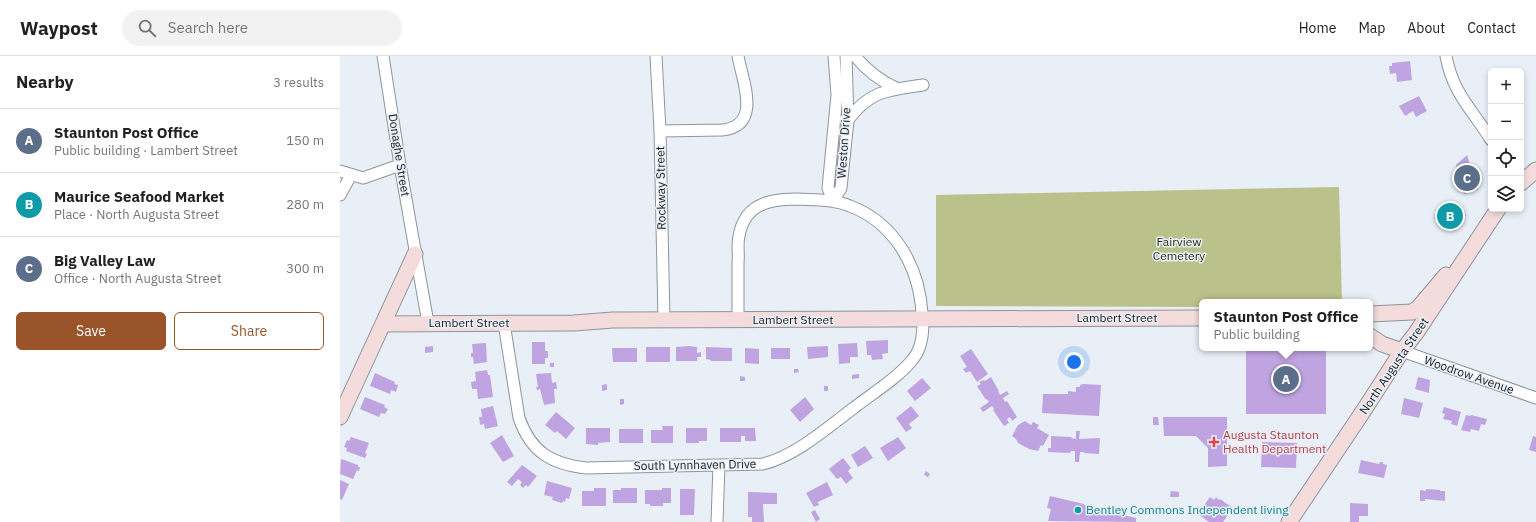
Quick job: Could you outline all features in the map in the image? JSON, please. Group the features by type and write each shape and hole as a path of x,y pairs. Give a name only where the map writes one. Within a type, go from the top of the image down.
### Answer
{"street":[{"name":"Donaghe Street","path":"383,56 400,165 428,323"},
{"name":"Rockway Street","path":"656,56 660,131 664,320"},
{"path":"660,131 722,130 730,129 739,123 745,115 747,104 745,86 738,56"},
{"name":"Weston Drive","path":"833,201 828,188 835,120 836,94 834,56"},
{"name":"Weston Drive","path":"833,201 841,188 848,120 846,56"},
{"path":"855,56 864,67 879,80 898,89"},
{"path":"1446,56 1455,88 1488,136"},
{"path":"835,120 848,120 857,109 884,91 923,85"},
{"path":"340,171 363,178 400,165"},
{"path":"1524,180 1536,170"},
{"path":"340,195 351,175"},
{"name":"South Lynnhaven Drive","path":"504,323 519,418 530,441 543,454 566,465 586,468 764,464 782,457 814,438 885,384 914,359 922,338 923,319 921,296 918,281 913,268 898,243 878,222 870,216 850,206 833,201 792,199 772,201 758,207 748,216 742,227 739,236 738,320"},
{"name":"North Augusta Street","path":"1289,522 1496,212"},
{"path":"1373,314 1412,312 1418,308 1476,244"},
{"path":"340,417 415,254"},
{"name":"Lambert Street","path":"383,324 664,320 1199,318"},
{"path":"1373,338 1382,344 1402,352"},
{"name":"Woodrow Avenue","path":"1402,352 1536,398"},
{"path":"717,522 719,465"}],"green space":[{"name":"Fairview Cemetery","path":"1339,187 1342,299 1199,299 1199,307 936,306 936,195"}],"building":[{"path":"1410,61 1412,80 1397,82 1396,73 1390,74 1389,66 1392,66 1392,63"},
{"path":"1419,96 1427,111 1416,117 1413,111 1405,116 1399,106"},
{"path":"1467,155 1478,190 1464,194 1456,165"},
{"path":"1446,201 1466,215 1455,231 1434,218"},
{"path":"888,340 888,353 882,354 883,359 872,360 871,355 867,355 866,341"},
{"path":"532,342 545,342 545,351 548,351 548,358 545,358 545,364 532,364"},
{"path":"486,343 487,362 474,364 473,357 471,357 471,353 473,353 472,344"},
{"path":"857,343 858,357 850,357 850,363 839,364 838,344"},
{"path":"433,346 433,352 425,353 425,347"},
{"path":"828,346 828,357 808,359 807,347"},
{"path":"646,347 670,347 670,362 646,362"},
{"path":"676,347 697,347 697,353 701,352 701,357 697,357 697,361 676,361"},
{"path":"706,347 732,348 732,361 711,361 706,359"},
{"path":"612,348 637,348 637,362 613,362"},
{"path":"745,348 759,349 759,364 745,363"},
{"path":"771,348 790,348 790,359 771,359"},
{"path":"971,349 988,374 977,382 970,371 966,373 963,369 967,367 960,356"},
{"path":"1246,351 1326,351 1326,414 1246,414"},
{"path":"550,363 554,363 554,367 550,367"},
{"path":"794,369 798,369 799,372 794,373"},
{"path":"487,370 488,375 490,375 493,397 478,399 477,389 472,389 471,382 476,381 475,372"},
{"path":"375,373 395,382 394,384 398,385 396,392 391,390 390,394 370,386"},
{"path":"551,373 552,383 556,382 557,389 554,389 555,403 544,405 540,389 537,390 536,387 538,387 536,374"},
{"path":"859,374 859,378 852,379 852,375"},
{"path":"740,376 745,377 745,381 740,381"},
{"path":"991,377 1000,395 1007,391 1009,394 1003,398 1005,402 1007,401 1017,417 1012,421 1010,417 1007,419 1009,423 1004,426 993,410 994,409 992,406 983,412 980,408 989,402 977,386 981,384 979,382 985,381"},
{"path":"1418,377 1430,380 1429,393 1415,389"},
{"path":"922,378 931,388 915,401 907,391"},
{"path":"607,384 607,390 602,391 602,385"},
{"path":"1080,385 1101,385 1099,416 1042,413 1043,394 1068,394 1068,391 1076,392 1076,387 1080,387"},
{"path":"824,386 828,386 828,391 824,391"},
{"path":"365,397 385,405 384,407 388,409 385,414 381,413 379,417 360,409"},
{"path":"805,397 814,409 800,422 790,410"},
{"path":"1404,398 1423,403 1419,418 1401,414"},
{"path":"620,399 624,399 624,404 620,405"},
{"path":"493,406 498,426 485,429 484,424 480,425 479,417 482,417 481,409"},
{"path":"911,406 919,416 909,424 912,428 906,432 896,418"},
{"path":"1444,407 1461,412 1457,426 1451,424 1452,421 1443,419 1445,414 1442,413"},
{"path":"556,412 575,428 566,439 557,431 555,433 545,425"},
{"path":"1466,415 1487,419 1485,425 1481,424 1479,431 1471,429 1470,432 1461,430"},
{"path":"1153,417 1158,417 1159,425 1153,425"},
{"name":"Augusta Staunton Health Department","path":"1163,417 1227,417 1227,466 1208,467 1208,448 1196,436 1164,436"},
{"path":"1025,421 1031,425 1033,422 1039,425 1037,428 1049,435 1043,446 1041,445 1038,451 1029,449 1018,443 1012,436 1018,425"},
{"path":"662,426 673,426 673,443 651,443 651,430 663,430"},
{"path":"586,428 610,428 610,442 598,443 598,445 586,444"},
{"path":"686,428 707,428 707,441 699,441 699,443 686,443"},
{"path":"720,428 755,428 756,441 745,441 745,436 741,436 741,442 720,442"},
{"path":"619,429 643,429 643,443 619,443"},
{"path":"1076,431 1080,431 1079,439 1100,438 1099,454 1080,452 1079,462 1075,462 1075,451 1071,451 1070,453 1048,452 1048,448 1051,448 1051,436 1072,437 1071,438 1076,439"},
{"path":"502,435 514,456 503,462 490,443"},
{"path":"1533,436 1536,437 1536,452 1529,450"},
{"path":"351,437 369,443 365,453 367,454 365,458 346,451 347,448 344,447 347,440 349,441"},
{"path":"898,437 906,448 888,461 880,448"},
{"path":"1262,442 1297,443 1296,468 1261,467"},
{"path":"865,446 873,458 858,467 851,455"},
{"path":"843,458 851,468 848,471 853,478 846,484 841,477 837,479 829,469"},
{"path":"341,459 360,467 353,479 340,474"},
{"path":"1361,460 1379,464 1380,462 1383,462 1383,464 1387,465 1384,478 1358,473"},
{"path":"522,465 537,476 528,487 526,485 523,488 520,485 522,482 518,479 512,486 507,482"},
{"path":"926,471 930,474 928,477 924,475"},
{"path":"340,480 349,484 342,500 340,499"},
{"path":"547,481 572,488 569,499 566,498 565,502 563,501 562,503 552,500 553,497 544,495"},
{"path":"827,482 833,495 818,502 819,505 814,507 806,493"},
{"path":"594,488 606,488 606,506 582,506 582,491 594,491"},
{"path":"621,488 637,488 637,503 613,503 613,490 621,490"},
{"path":"662,488 671,488 671,503 663,503 663,506 650,506 650,504 645,504 645,490 662,490"},
{"path":"680,489 695,489 694,515 680,515"},
{"path":"1426,489 1445,491 1445,501 1425,499 1425,501 1420,501 1420,490 1426,491"},
{"path":"1171,491 1179,492 1179,497 1170,497"},
{"path":"748,492 777,493 777,504 763,504 764,522 752,522 752,517 748,517"},
{"name":"Bentley Commons Independent living","path":"1050,496 1084,505 1094,506 1094,508 1105,509 1110,512 1136,518 1136,522 1048,521 1051,509 1047,508"},
{"path":"1210,497 1214,500 1216,497 1233,508 1223,522 1209,522 1198,514"},
{"path":"1350,503 1368,504 1368,516 1359,516 1359,522 1350,522"},
{"path":"815,510 820,519 816,522 811,512"}],"place":[{"name":"Big Valley Law","path":"1467,178"},
{"name":"Maurice Seafood Market","path":"1450,216"},
{"name":"Staunton Post Office","path":"1286,379"},
{"name":"Augusta Staunton Health Department","path":"1214,442"},
{"name":"Bentley Commons Independent living","path":"1078,510"}]}
